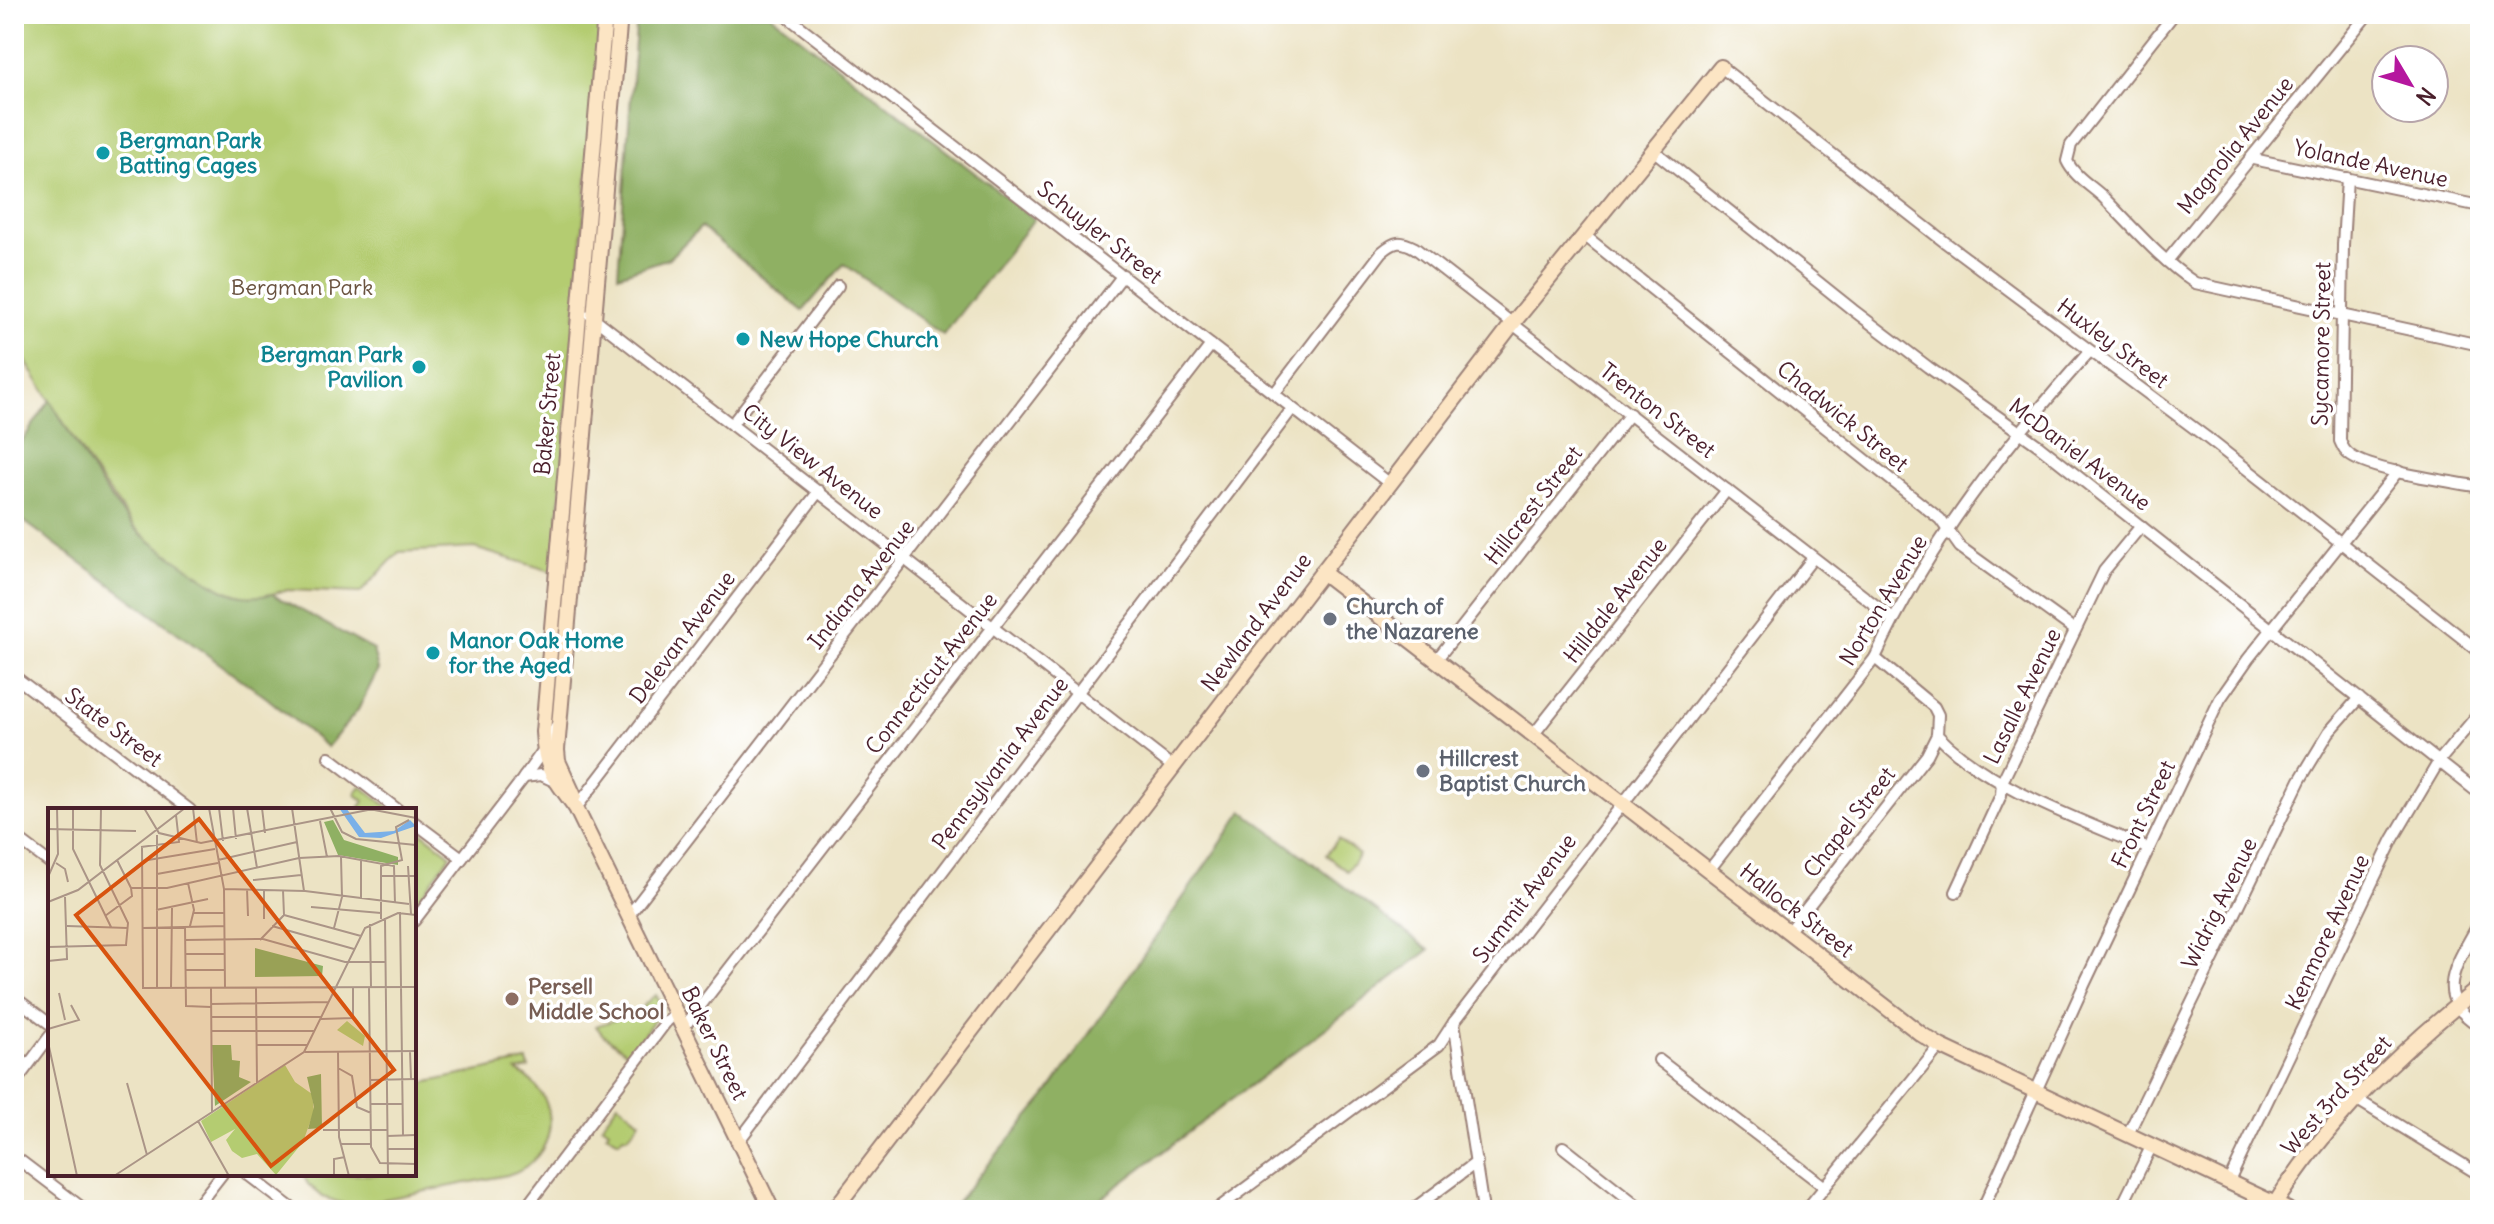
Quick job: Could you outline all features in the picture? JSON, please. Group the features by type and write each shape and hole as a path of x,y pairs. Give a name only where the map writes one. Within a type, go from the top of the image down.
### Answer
{"street":[{"name":"Baker Street","path":"605,14 544,749 547,767 576,808 772,1210"},
{"name":"Baker Street","path":"576,808 574,793 558,761 560,714 620,14"},
{"name":"Schuyler Street","path":"784,14 1389,483"},
{"path":"2174,14 2067,153 2071,169 2167,261 2195,283 2480,345"},
{"name":"Magnolia Avenue","path":"2167,261 2368,14"},
{"name":"Newland Avenue","path":"834,1210 1513,323 1721,67"},
{"name":"Huxley Street","path":"1721,67 1934,234 2206,437 2480,652"},
{"name":"McDaniel Avenue","path":"1653,150 1866,320 2020,432 2480,794"},
{"name":"Yolande Avenue","path":"2253,159 2480,206"},
{"name":"Sycamore Street","path":"2347,178 2340,441 2354,459 2480,487"},
{"name":"Chadwick Street","path":"1584,235 1940,519 1960,547 2075,630"},
{"name":"Trenton Street","path":"1274,394 1382,252 1395,242 1403,241 1893,619"},
{"name":"Indiana Avenue","path":"629,915 1123,275"},
{"path":"732,424 838,286"},
{"name":"City View Avenue","path":"579,307 1173,767"},
{"name":"Connecticut Avenue","path":"684,1027 1211,345"},
{"name":"Norton Avenue","path":"1710,869 1875,658 1893,619 1948,530 2020,432 2090,351"},
{"name":"Pennsylvania Avenue","path":"738,1142 1292,409"},
{"name":"Hillcrest Street","path":"1437,659 1630,414"},
{"name":"Front Street","path":"1982,1210 2220,699 2398,471"},
{"name":"Hilldale Avenue","path":"1534,734 1727,490"},
{"name":"Delevan Avenue","path":"576,808 819,491"},
{"name":"Lasalle Avenue","path":"1956,892 2001,795 2002,782 2104,571 2141,526"},
{"name":"Summit Avenue","path":"1216,1210 1439,1045 1622,802 1813,558"},
{"name":"Hallock Street","path":"1322,572 1940,1046 2229,1181 2278,1208"},
{"path":"1875,658 1934,707 1938,715 1937,735 1954,753 2002,782 2077,819 2149,849"},
{"name":"State Street","path":"14,676 187,808"},
{"name":"Widrig Avenue","path":"2128,1134 2300,780 2329,732 2359,698"},
{"name":"Kenmore Avenue","path":"2229,1181 2393,839 2439,761 2480,712"},
{"path":"416,918 544,749 555,732 560,714"},
{"name":"Chapel Street","path":"1788,932 1927,755 1937,735"},
{"path":"329,757 395,808"},
{"path":"524,777 541,775 558,783"},
{"path":"416,824 462,858"},
{"path":"14,836 48,862"},
{"path":"2480,921 2452,979 2451,993 2465,1016 2480,1026"},
{"name":"West 3rd Street","path":"2278,1208 2333,1125 2356,1099 2406,1049 2480,987"},
{"path":"14,997 48,1022"},
{"path":"524,1210 676,1013"},
{"path":"1454,1022 1483,1210"},
{"path":"14,1084 48,1039"},
{"path":"1806,1210 1940,1046"},
{"path":"1659,1060 1825,1187"},
{"path":"2356,1099 2480,1175"},
{"path":"2120,1210 2152,1145"},
{"path":"1563,1147 1643,1210"},
{"path":"14,1156 85,1210"},
{"path":"1412,1210 1477,1162"},
{"path":"194,1210 220,1176"},
{"path":"250,1176 294,1210"}],"green space":[{"name":"Bergman Park","path":"14,14 601,14 554,572 474,548 399,552 360,593 287,590 251,599 217,588 158,549 134,526 91,467 14,342"},
{"path":"637,14 770,14 1034,219 943,335 844,264 803,311 701,227 669,258 618,275"},
{"path":"50,400 111,498 148,539 228,592 248,597 272,594 373,650 378,670 358,710 327,747 267,698 14,514 14,453"},
{"path":"361,786 389,808 359,808 364,801 355,794"},
{"path":"1243,811 1429,950 1086,1210 950,1210 1046,1096"},
{"path":"416,828 451,855 416,902"},
{"path":"1338,839 1359,855 1347,871 1326,855"},
{"path":"656,995 663,1008 629,1054 596,1026 631,1014"},
{"path":"527,1061 529,1068 517,1071 532,1082 543,1096 549,1111 550,1127 546,1142 537,1156 524,1167 507,1175 350,1206 323,1197 308,1184 304,1176 416,1176 416,1085"},
{"path":"618,1103 640,1121 628,1137 623,1136 619,1141 606,1134 609,1130 602,1125"}],"place":[{"name":"Bergman Park Batting Cages","path":"103,153"},
{"name":"New Hope Church","path":"743,339"},
{"name":"Bergman Park Pavilion","path":"419,367"},
{"name":"Church of the Nazarene","path":"1330,619"},
{"name":"Manor Oak Home for the Aged","path":"433,653"},
{"name":"Hillcrest Baptist Church","path":"1423,771"},
{"name":"Persell Middle School","path":"512,999"}]}
